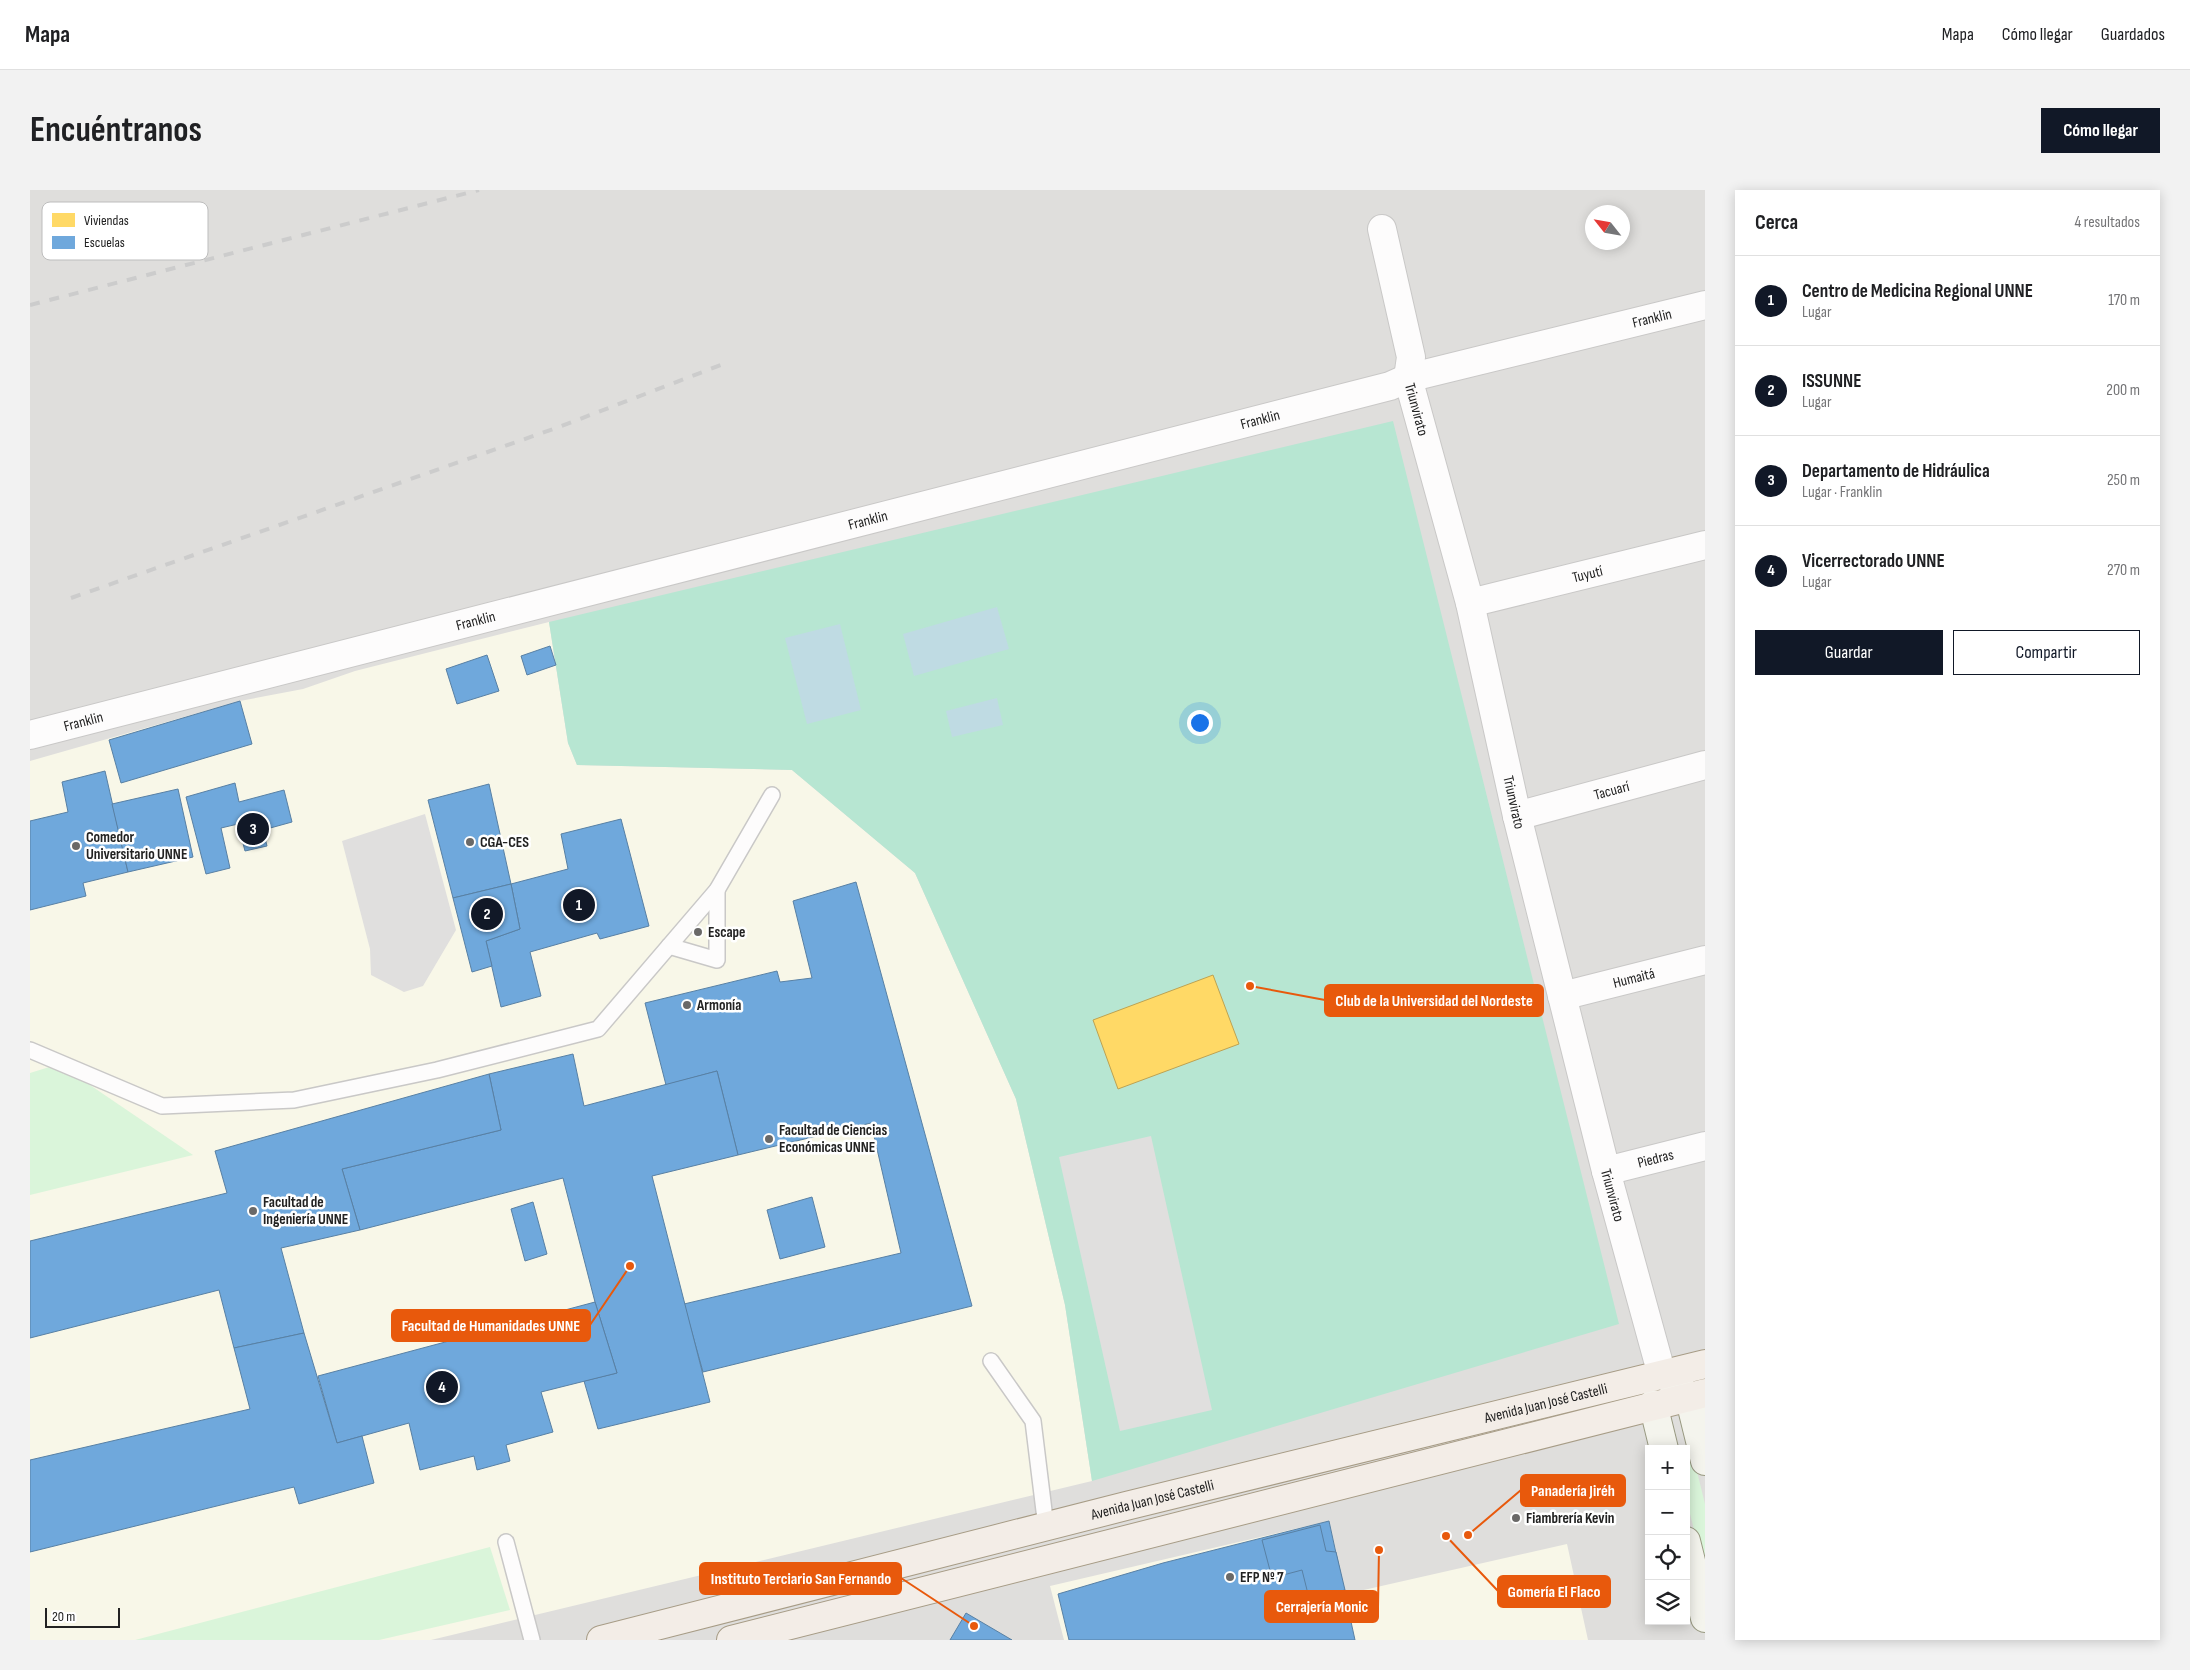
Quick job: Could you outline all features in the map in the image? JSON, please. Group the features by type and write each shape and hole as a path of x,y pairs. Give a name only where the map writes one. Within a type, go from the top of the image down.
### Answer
{"main road":[{"name":"Avenida Juan José Castelli","path":"601,1640 1705,1364"},
{"path":"1662,1375 1697,1395 1705,1460"},
{"name":"Avenida Juan José Castelli","path":"732,1640 1653,1404 1697,1395"},
{"path":"1653,1404 1663,1445"},
{"path":"1690,1557 1705,1618"}],"street":[{"name":"Triunvirato","path":"1382,228 1411,357 1408,378 1470,603 1517,816 1606,1171 1662,1375"},
{"name":"Franklin","path":"30,735 1390,386 1408,378 1705,305"},
{"name":"Tuyutí","path":"1470,603 1705,544"},
{"name":"Tacuarí","path":"1517,816 1705,765"},
{"name":"Humaitá","path":"1562,996 1705,960"},
{"name":"Piedras","path":"1606,1171 1705,1146"},
{"path":"1653,1404 1662,1375"}],"lane":[{"path":"30,1050 162,1106 294,1100 437,1070 598,1029 716,890 772,795"},
{"path":"669,946 717,960 716,890"},
{"path":"991,1361 1033,1421 1046,1528"},
{"path":"506,1542 532,1640"}],"shaded area":[{"path":"30,190 1705,190 1705,1640 30,1640"},
{"path":"549,622 568,743 577,765 792,770 915,873 1016,1099 1065,1305 1092,1481 431,1640 30,1640 30,761 240,701 303,689 355,671"},
{"path":"425,814 456,930 423,986 404,992 371,975 370,949 342,841"},
{"path":"1151,1136 1212,1410 1120,1431 1059,1157"},
{"path":"1329,1521 1346,1594 1567,1544 1588,1640 1064,1640 1050,1586"}],"green space":[{"path":"1393,421 1619,1324 1092,1481 1065,1305 1016,1099 915,873 792,770 577,765 568,743 549,622"},
{"path":"59,1064 193,1155 30,1195 30,1073"},
{"path":"1690,1447 1705,1504 1705,1573 1690,1514"},
{"path":"490,1547 510,1610 379,1640 135,1640"}],"water":[{"path":"997,607 1009,649 914,676 903,634"},
{"path":"840,624 861,710 807,724 785,638"},
{"path":"997,698 1003,725 952,737 946,711"}],"building: Viviendas":[{"path":"1213,975 1239,1044 1118,1089 1093,1020"}],"building: Escuelas":[{"path":"550,646 556,665 527,675 521,656"},
{"path":"487,655 499,691 457,704 446,669"},
{"path":"240,701 252,744 121,783 109,740"},
{"name":"Comedor Universitario UNNE","path":"105,771 128,872 83,883 86,896 30,910 30,821 68,812 62,782"},
{"path":"235,783 239,802 284,790 292,822 263,830 267,846 245,851 238,824 221,828 230,868 206,874 186,797"},
{"name":"CGA-CES","path":"489,784 511,884 453,898 428,800"},
{"path":"178,789 193,857 128,872 112,804"},
{"path":"621,819 649,926 600,939 597,933 530,952 541,996 501,1007 486,941 520,929 511,884 568,869 561,834"},
{"name":"Facultad de Ciencias Económicas UNNE","path":"856,882 972,1306 703,1372 684,1304 901,1253 871,1123 738,1155 717,1071 666,1085 645,1003 777,971 780,982 812,978 793,901"},
{"path":"511,884 520,929 486,941 492,966 472,972 453,898"},
{"path":"573,1054 584,1106 717,1071 738,1155 652,1176 710,1402 598,1429 584,1381 617,1373 595,1302 563,1178 360,1230 342,1169 501,1130 489,1074"},
{"name":"Facultad de Ingeniería UNNE","path":"489,1074 501,1130 342,1169 360,1230 281,1248 304,1333 234,1348 219,1290 30,1338 30,1241 227,1193 215,1151"},
{"path":"812,1197 825,1247 780,1259 767,1210"},
{"path":"533,1202 547,1254 525,1261 511,1209"},
{"path":"595,1302 617,1373 541,1392 553,1432 506,1445 510,1461 477,1470 474,1456 420,1470 409,1423 337,1443 318,1376"},
{"path":"304,1333 337,1443 362,1436 374,1483 299,1504 294,1487 30,1552 30,1460 250,1409 234,1348"},
{"name":"EFP Nº 7","path":"1329,1521 1355,1640 1069,1640 1058,1594 1163,1563"},
{"name":"EFP Nº 7","path":"1320,1525 1326,1551 1336,1552 1345,1590 1309,1598 1302,1570 1272,1578 1262,1540"},
{"path":"966,1613 1012,1640 950,1640"}],"railway":[{"path":"208,259 479,190"},
{"path":"30,305 206,260"},
{"path":"71,598 559,427 726,363"}],"place":[{"name":"Departamento de Hidráulica","path":"253,829"},
{"name":"CGA-CES","path":"470,842"},
{"name":"Comedor Universitario UNNE","path":"76,846"},
{"name":"Centro de Medicina Regional UNNE","path":"579,905"},
{"name":"ISSUNNE","path":"487,914"},
{"name":"Escape","path":"698,932"},
{"name":"Club de la Universidad del Nordeste","path":"1250,986"},
{"name":"Armonía","path":"687,1005"},
{"name":"Facultad de Ciencias Económicas UNNE","path":"769,1139"},
{"name":"Facultad de Ingeniería UNNE","path":"253,1211"},
{"name":"Facultad de Humanidades UNNE","path":"630,1266"},
{"name":"Vicerrectorado UNNE","path":"442,1387"},
{"name":"Fiambrería Kevin","path":"1516,1518"},
{"name":"Panadería Jiréh","path":"1468,1535"},
{"name":"Gomería El Flaco","path":"1446,1536"},
{"name":"Cerrajería Monic","path":"1379,1550"},
{"name":"EFP Nº 7","path":"1230,1577"},
{"name":"Instituto Terciario San Fernando","path":"974,1626"}]}
